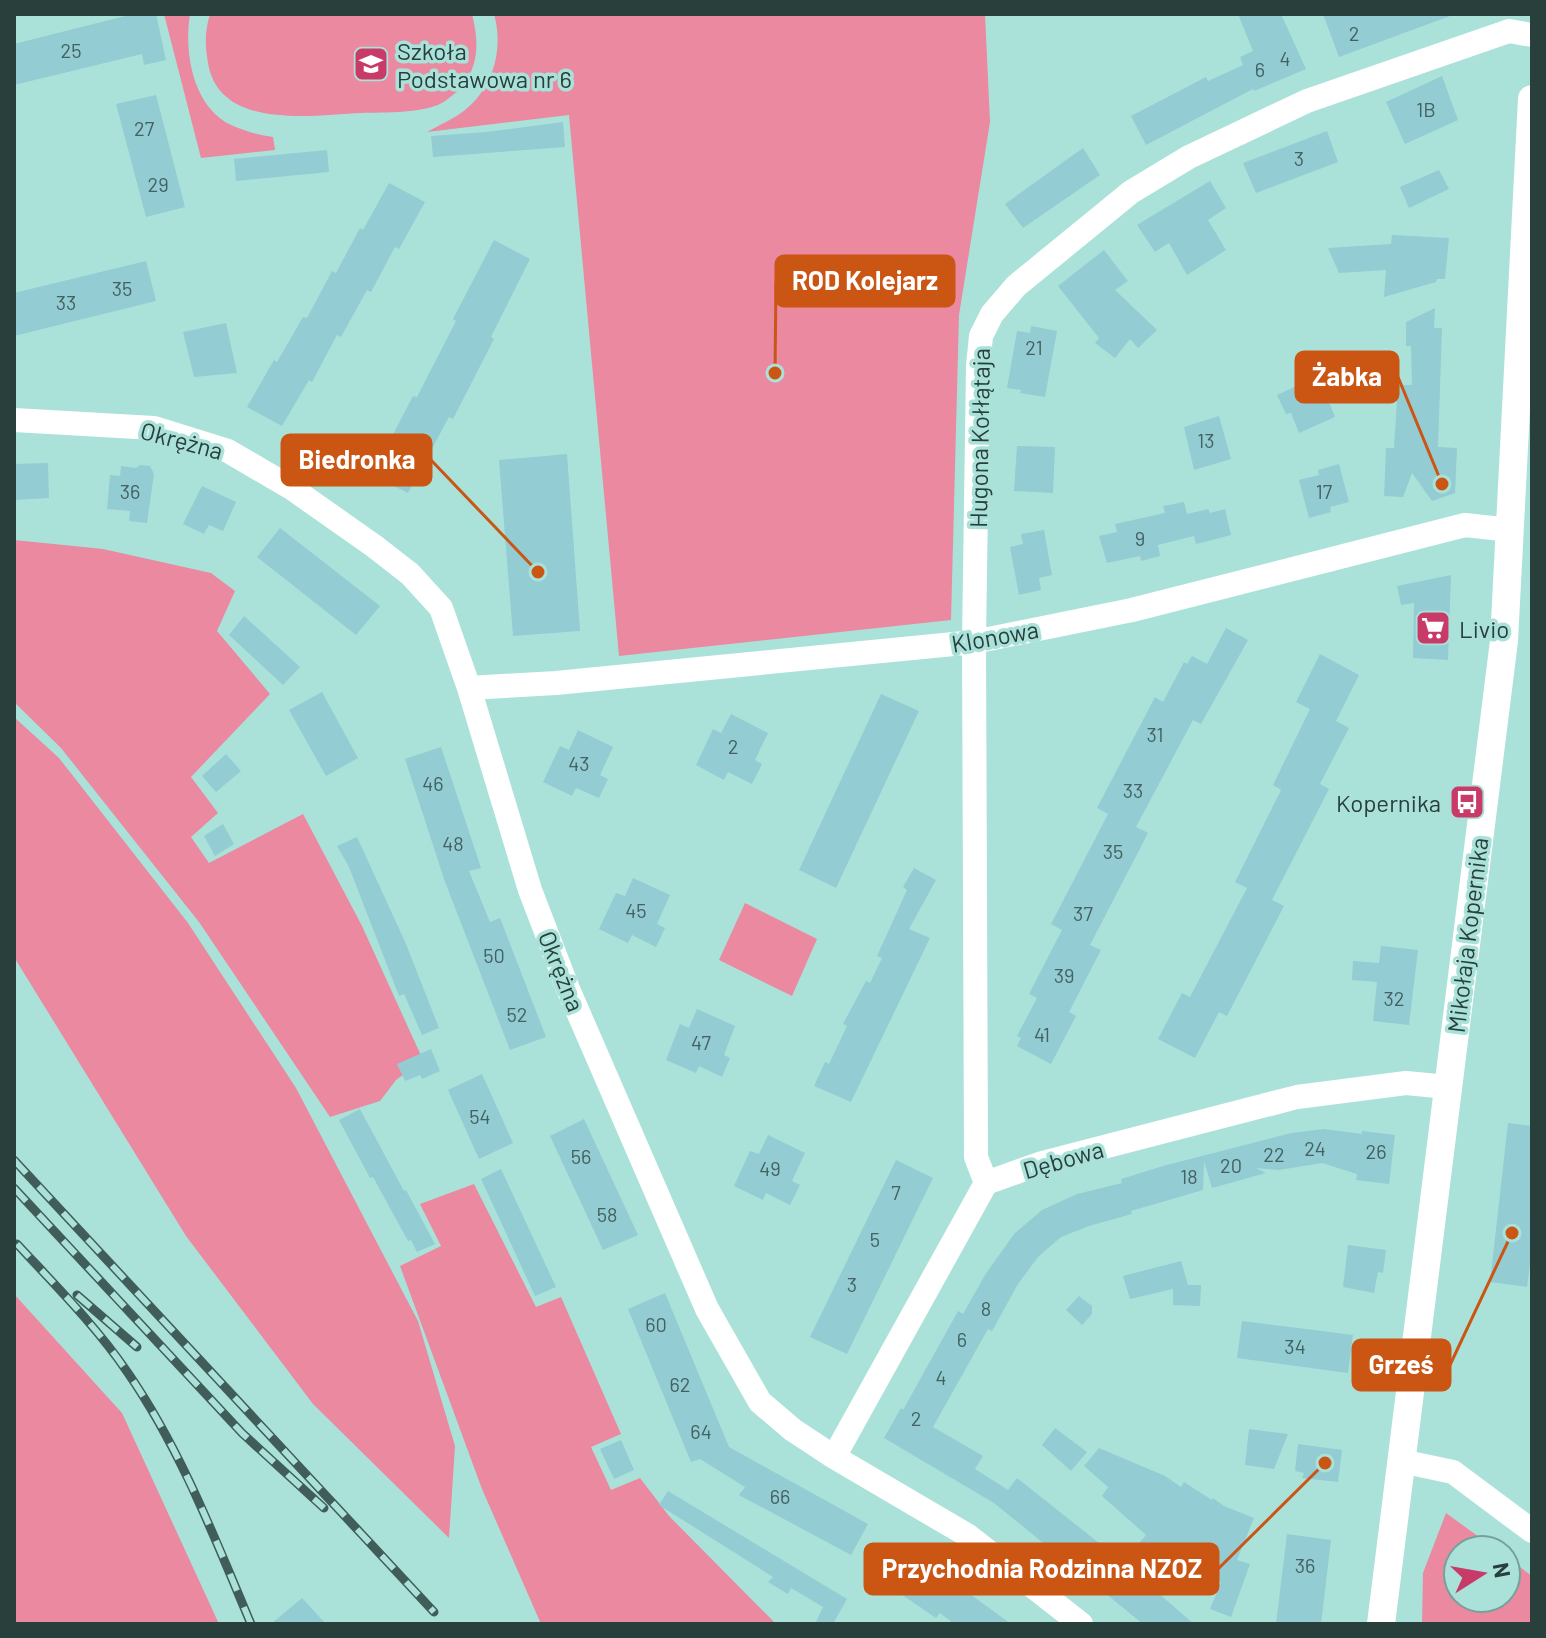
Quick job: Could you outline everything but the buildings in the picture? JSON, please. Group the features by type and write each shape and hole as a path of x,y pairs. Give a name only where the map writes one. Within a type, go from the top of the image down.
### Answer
{"street":[{"name":"Hugona Kołłątaja","path":"986,1183 976,1157 974,642 981,336 992,314 1016,286 1131,192 1189,157 1307,101 1509,31 1532,35"},
{"name":"Mikołaja Kopernika","path":"1381,1624 1504,641 1528,263 1532,99"},
{"name":"Okrężna","path":"14,420 154,428 228,451 293,489 374,546 410,574 441,608 469,688 530,890 557,961 707,1309 760,1402 793,1430 834,1457 967,1535 1081,1624"},
{"name":"Klonowa","path":"469,688 556,683 974,642 1132,610 1465,525 1511,530"},
{"name":"Dębowa","path":"986,1183 1042,1163 1297,1097 1406,1083 1448,1087"},
{"path":"834,1457 986,1183"},
{"path":"1401,1461 1453,1472 1532,1531"}],"shaded area":[{"path":"164,14 190,14 190,60 199,91 207,105 231,125 273,137 275,150 201,158"},
{"path":"210,14 472,14 476,51 464,83 437,105 392,112 273,114 251,110 232,101 218,88 209,68 207,54 206,35"},
{"path":"494,14 985,14 990,122 959,315 951,620 619,656 569,115 427,132 461,113 483,91 497,54"},
{"path":"14,540 103,549 211,573 235,591 217,631 270,694 191,777 218,813 191,837 209,863 303,814 362,926 423,1060 396,1080 380,1101 330,1117 199,922 61,748 14,702"},
{"path":"14,717 59,758 188,923 296,1088 418,1321 455,1446 449,1538 313,1404 186,1236 14,957"},
{"path":"745,903 817,939 792,996 719,960"},
{"path":"474,1184 536,1307 561,1297 621,1434 591,1447 611,1490 640,1478 669,1516 776,1624 541,1624 482,1489 400,1266 441,1246 420,1204"},
{"path":"14,1294 122,1413 219,1624 14,1624"},
{"path":"1446,1513 1475,1534 1442,1534 1442,1614 1522,1614 1522,1569 1532,1576 1532,1624 1422,1624 1423,1573"}],"railway":[{"path":"14,1160 434,1612"},
{"path":"14,1188 242,1433 324,1508"},
{"path":"17,1244 75,1306 147,1402 196,1496 251,1624"},
{"path":"77,1295 137,1347"}],"place":[{"name":"Szkoła Podstawowa nr 6","path":"371,64"},
{"name":"ROD Kolejarz","path":"775,373"},
{"name":"Żabka","path":"1442,484"},
{"name":"Biedronka","path":"538,572"},
{"name":"Livio","path":"1433,628"},
{"name":"Kopernika","path":"1467,802"},
{"name":"Grześ","path":"1512,1233"},
{"name":"Przychodnia Rodzinna NZOZ","path":"1325,1463"}]}
